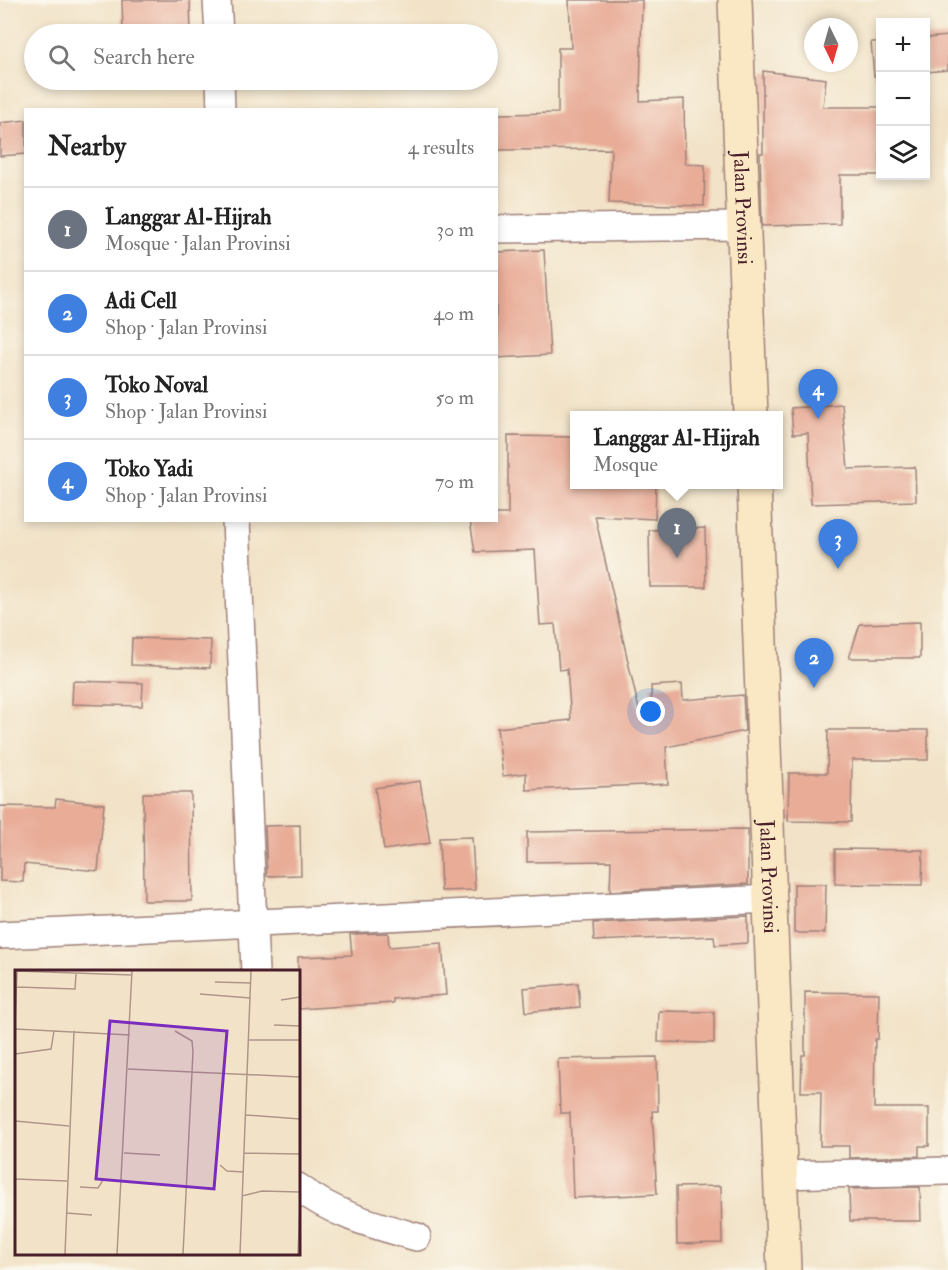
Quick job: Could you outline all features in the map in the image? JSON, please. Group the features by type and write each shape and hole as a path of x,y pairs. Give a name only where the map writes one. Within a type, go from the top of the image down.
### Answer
{"main road":[{"name":"Jalan Provinsi","path":"735,0 751,411"},
{"name":"Jalan Provinsi","path":"754,489 784,1270"}],"street":[{"path":"218,0 219,24"},
{"path":"220,90 221,108"},
{"path":"498,229 744,226"},
{"path":"236,522 255,970"},
{"path":"0,935 771,899"},
{"path":"780,1174 948,1171"},
{"path":"300,1189 313,1199 352,1219 417,1237"}],"building":[{"path":"122,0 190,0 191,24 123,24"},
{"path":"569,0 642,0 640,101 684,99 685,164 705,165 704,206 609,203 611,149 498,150 498,114 558,113 558,48 571,48"},
{"path":"948,36 948,70 930,72 930,38"},
{"path":"871,42 876,42 876,76 874,76"},
{"path":"763,71 826,79 823,107 876,107 876,175 840,175 840,224 762,226 760,153 763,153"},
{"path":"24,120 24,154 0,156 0,123"},
{"path":"544,250 550,355 498,358 498,252"},
{"path":"842,404 848,469 915,467 916,501 811,504 808,433 793,434 791,408"},
{"path":"508,436 570,437 570,489 656,489 655,519 595,516 639,710 652,709 651,686 682,684 683,700 743,695 745,731 666,747 668,784 526,790 526,773 503,776 497,728 571,720 567,669 559,670 555,624 540,625 535,550 475,552 470,522 498,522 498,514 508,514"},
{"path":"705,528 706,587 650,587 649,530"},
{"path":"920,622 920,658 849,658 860,624"},
{"path":"132,638 211,640 210,668 131,665"},
{"path":"73,681 143,683 142,706 72,704"},
{"path":"828,730 928,730 928,760 852,760 851,822 788,821 789,773 827,773"},
{"path":"420,781 430,843 384,850 375,788"},
{"path":"143,793 191,793 192,901 144,901"},
{"path":"56,799 104,804 98,871 24,864 23,882 0,881 0,806 55,807"},
{"path":"300,825 301,875 267,876 265,826"},
{"path":"748,829 748,884 610,891 611,861 527,862 527,832"},
{"path":"472,837 475,890 441,891 439,838"},
{"path":"835,849 923,850 922,885 835,884"},
{"path":"794,884 826,884 825,933 794,933"},
{"path":"748,916 748,943 715,945 714,936 594,941 593,923"},
{"path":"388,933 389,947 442,943 446,995 393,999 393,1003 300,1009 298,957 352,955 350,934"},
{"path":"578,983 580,1007 526,1012 524,988"},
{"path":"805,992 879,993 878,1039 875,1039 874,1108 929,1108 929,1146 919,1146 919,1156 849,1158 849,1146 820,1146 821,1092 801,1092 802,1055 805,1055"},
{"path":"659,1011 714,1012 714,1043 658,1042"},
{"path":"657,1057 658,1111 652,1111 657,1194 573,1198 570,1113 560,1113 558,1059"},
{"path":"721,1186 722,1243 677,1244 676,1187"},
{"path":"920,1187 921,1221 850,1221 849,1189"}],"place":[{"name":"Toko Yadi","path":"818,419"},
{"name":"Langgar Al-Hijrah","path":"677,558"},
{"name":"Toko Noval","path":"838,569"},
{"name":"Adi Cell","path":"814,688"}]}
